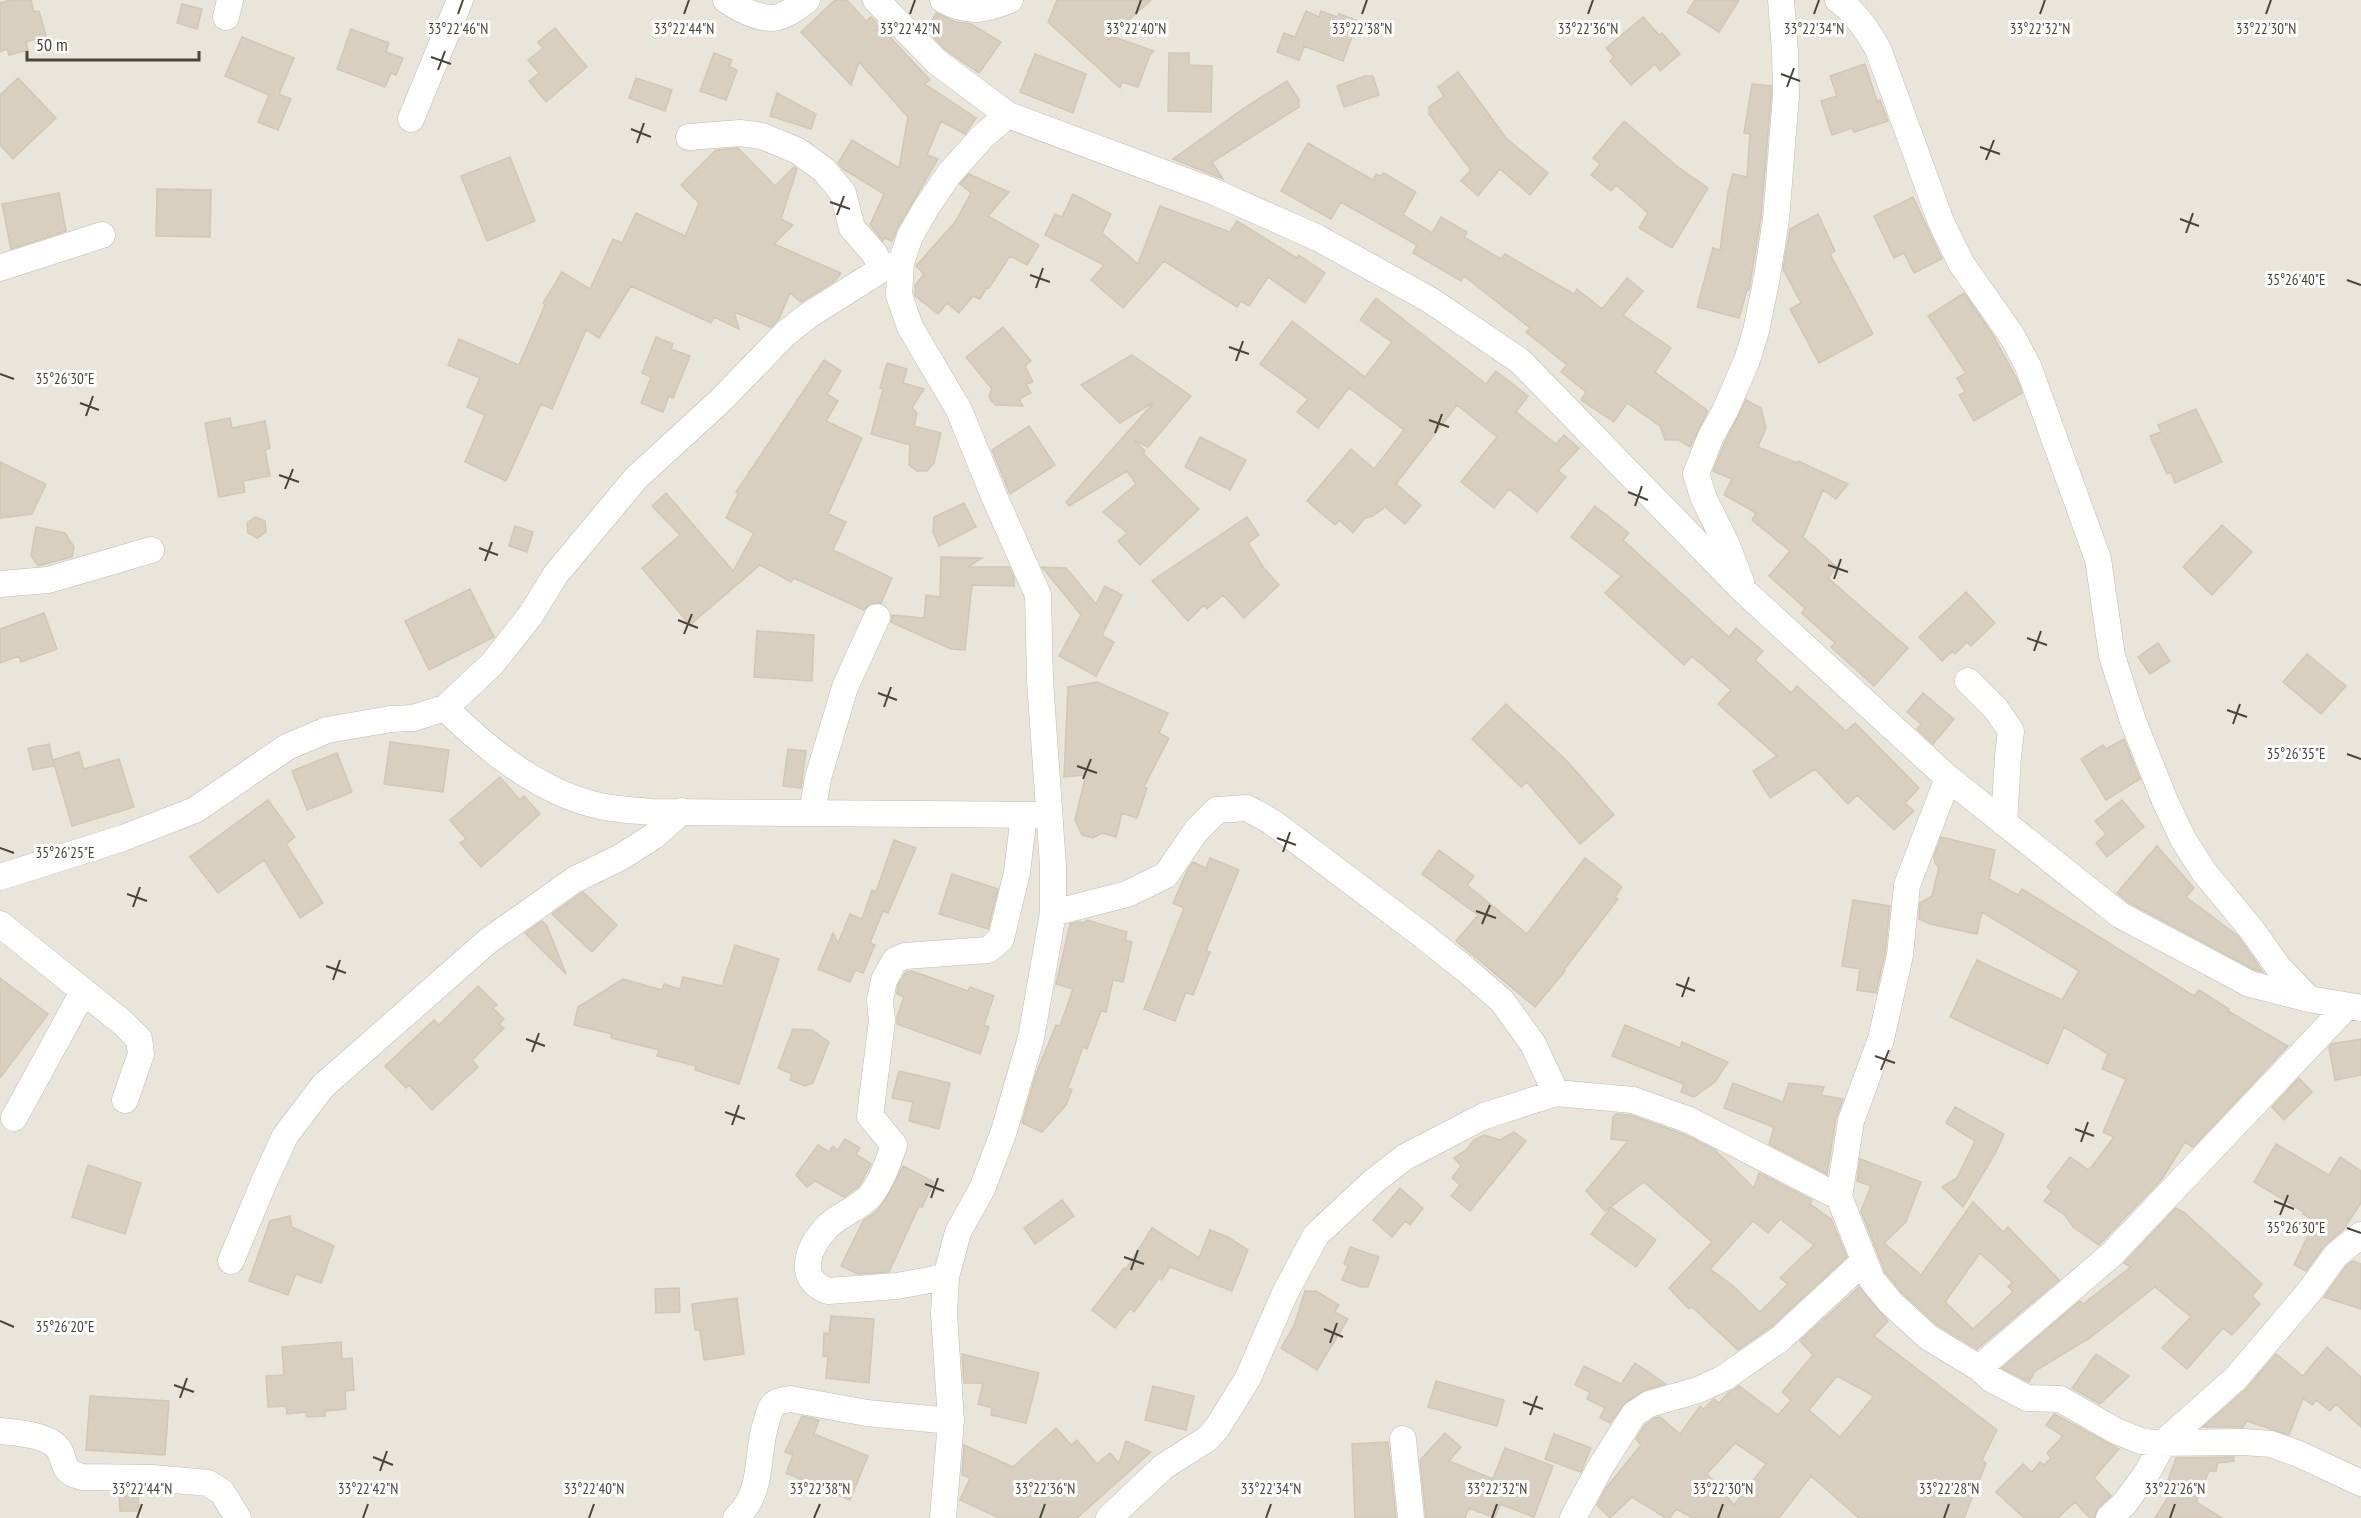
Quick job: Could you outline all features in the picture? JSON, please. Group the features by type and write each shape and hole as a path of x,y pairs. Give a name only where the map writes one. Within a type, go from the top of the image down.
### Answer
{"street":[{"path":"411,119 460,0"},
{"path":"726,0 740,9 772,18 790,11 807,0"},
{"path":"876,0 937,63 1008,115 1212,191 1318,238 1430,300 1520,361 1744,591 1948,778 2120,915 2250,984 2309,999 2354,1007"},
{"path":"943,0 965,8 983,10 1010,0"},
{"path":"1744,591 1726,543 1704,499 1696,474 1711,436 1725,411 1747,360 1756,332 1767,277 1776,219 1784,128 1785,51 1781,0"},
{"path":"1838,0 1848,7 1867,29 1878,49 1941,222 1961,263 2012,336 2028,366 2098,559 2112,656 2121,687 2165,801 2183,839 2204,872 2252,930 2279,968 2309,999"},
{"path":"0,877 123,838 195,810 286,747 327,730 391,719 413,718 445,708 492,664 530,616 556,574 636,478 720,401 785,334 809,315 892,266 949,174 983,136 1008,115"},
{"path":"689,138 740,133 762,136 798,151 824,170 843,193 852,228 874,253 892,266 898,295 910,327 959,410 1038,595 1040,681 1053,866 1053,913 1031,1038 1007,1121 982,1189 958,1232 946,1277 944,1314 951,1422 943,1518"},
{"path":"0,267 102,235"},
{"path":"0,584 48,580 151,550"},
{"path":"812,812 818,778 845,687 877,617"},
{"path":"1968,681 1996,709 2011,731 2004,823"},
{"path":"445,708 480,742 513,765 558,792 600,806 651,812 1050,815"},
{"path":"1948,778 1907,885 1900,956 1881,1039 1851,1121 1839,1197 1872,1280 1890,1302 1928,1337 1979,1368 1991,1379 2027,1398 2060,1400 2116,1431 2141,1441 2271,1444 2299,1454 2361,1483"},
{"path":"1053,913 1127,894 1166,875 1196,831 1217,810 1247,808 1272,822 1421,934 1502,1001 1533,1044 1556,1093"},
{"path":"231,1261 285,1136 323,1086 488,941 574,880 621,857 654,836 682,811"},
{"path":"946,1277 897,1286 828,1291 811,1281 807,1271 813,1248 828,1226 870,1197 884,1174 894,1145 870,1116 882,1021 880,1000 884,980 895,960 905,956 988,950 1001,939 1017,872 1024,815"},
{"path":"0,924 123,1023 139,1039 141,1054 125,1100"},
{"path":"14,1118 83,992"},
{"path":"1979,1368 2111,1256 2354,1007"},
{"path":"1108,1518 1163,1467 1208,1439 1217,1428 1248,1378 1300,1261 1316,1235 1336,1215 1405,1157 1484,1116 1556,1093 1633,1100 1678,1116 1768,1159 1839,1197"},
{"path":"2109,1518 2125,1503 2148,1471 2164,1442 2236,1378 2309,1292 2336,1255 2361,1235"},
{"path":"1573,1518 1601,1466 1634,1414 1648,1404 1698,1390 1724,1378 1780,1339 1863,1262"},
{"path":"736,1518 752,1499 756,1487 764,1430 772,1405 780,1400 790,1399 867,1413 951,1422"},
{"path":"0,1431 45,1440 56,1446 65,1468 74,1474 163,1478 208,1483 222,1492 238,1518"},
{"path":"1403,1439 1411,1518"}],"shaded area":[{"path":"0,0 2361,0 2361,1518 0,1518"}],"building":[{"path":"11,0 31,0 34,12 39,11 46,36 26,42 28,50 9,55 7,49 0,52 0,3"},
{"path":"835,0 847,0 866,21 871,17 930,80 925,84 976,118 965,134 941,121 927,155 938,159 892,241 885,238 883,241 870,225 884,194 843,169 838,163 852,140 899,168 908,117 859,62 851,85 801,32"},
{"path":"1057,0 1151,0 1111,36 1154,51 1150,55 1138,87 1122,82 1120,88 1048,22"},
{"path":"1695,0 1739,0 1719,32 1687,12"},
{"path":"182,4 202,9 197,29 177,23"},
{"path":"1306,11 1319,17 1321,11 1337,17 1339,14 1358,21 1343,61 1304,46 1299,60 1277,52 1284,33 1295,37"},
{"path":"936,13 956,22 971,24 1001,42 979,73 947,51 927,30"},
{"path":"1643,17 1659,35 1662,33 1680,54 1660,71 1655,64 1631,85 1610,61 1614,57 1606,48"},
{"path":"555,28 587,67 546,102 529,81 539,73 528,60 543,48 538,42"},
{"path":"351,29 389,43 386,52 403,58 396,75 391,73 385,87 337,69"},
{"path":"242,37 294,58 279,94 291,99 278,130 258,122 269,95 225,76"},
{"path":"714,53 732,60 729,66 737,70 726,100 700,91"},
{"path":"1169,53 1189,53 1189,65 1212,66 1211,112 1168,111"},
{"path":"1035,54 1086,74 1073,113 1020,92"},
{"path":"1865,64 1877,101 1880,100 1888,121 1854,132 1852,128 1832,135 1821,101 1837,96 1830,76"},
{"path":"1458,72 1506,138 1548,173 1530,195 1500,169 1478,196 1461,181 1471,170 1429,114 1429,107 1444,96 1438,87"},
{"path":"1365,76 1373,76 1379,95 1344,107 1337,86"},
{"path":"18,78 56,118 13,159 0,145 0,95"},
{"path":"636,78 672,90 665,111 629,98"},
{"path":"1287,81 1299,100 1299,107 1212,162 1223,179 1173,159 1244,108"},
{"path":"1752,84 1771,86 1771,96 1761,217 1749,290 1747,290 1739,318 1697,307 1713,248 1720,250 1728,192 1733,174 1747,177 1750,134 1744,133"},
{"path":"777,93 816,114 811,129 770,116"},
{"path":"1624,121 1678,167 1708,188 1672,248 1639,228 1648,213 1616,185 1611,191 1591,175 1600,164 1593,158"},
{"path":"1308,143 1373,180 1376,174 1381,176 1384,173 1416,192 1403,215 1432,233 1441,217 1467,232 1464,237 1501,259 1505,254 1574,294 1577,289 1602,309 1627,278 1643,291 1623,315 1671,348 1655,372 1708,411 1690,447 1679,440 1665,440 1660,426 1627,403 1614,422 1581,400 1586,392 1561,372 1567,365 1526,332 1530,328 1464,276 1461,281 1413,253 1417,245 1341,202 1331,219 1281,191"},
{"path":"738,148 775,186 794,167 797,169 781,219 793,225 774,244 841,273 835,281 801,302 790,293 779,319 771,327 734,312 739,329 714,317 711,323 631,286 599,338 586,330 552,409 541,404 506,481 465,462 485,415 467,407 480,378 448,365 459,339 519,365 545,305 543,303 562,272 590,289 613,239 622,243 636,213 685,236 699,203 681,185 716,150"},
{"path":"510,157 535,221 487,241 461,176"},
{"path":"969,174 1009,192 988,216 1039,245 1027,265 1010,256 980,299 973,296 959,313 947,303 938,314 915,296 915,285 924,274 916,266 955,222 971,193 960,184"},
{"path":"157,189 211,190 210,237 156,236"},
{"path":"59,193 66,231 11,249 2,204"},
{"path":"1073,194 1111,214 1102,233 1138,264 1160,206 1230,232 1237,221 1297,258 1299,255 1325,273 1305,303 1268,277 1249,306 1241,301 1237,307 1164,261 1123,308 1091,280 1104,265 1045,235 1055,214 1062,217"},
{"path":"1913,197 1942,259 1914,273 1904,253 1894,258 1874,216"},
{"path":"1818,214 1835,251 1830,254 1873,334 1819,363 1790,309 1801,303 1783,269 1790,229"},
{"path":"1964,293 1991,332 2017,379 2022,393 1974,421 1959,395 1965,392 1957,378 1966,373 1928,316"},
{"path":"1376,298 1486,384 1496,371 1528,396 1516,412 1556,444 1564,435 1579,448 1558,471 1566,477 1537,512 1509,489 1494,508 1461,482 1497,437 1457,405 1396,484 1421,505 1405,524 1385,507 1373,516 1365,518 1353,533 1339,520 1335,525 1307,501 1351,449 1374,469 1404,430 1349,388 1318,428 1297,412 1308,399 1260,364 1292,321 1365,377 1392,342 1360,320"},
{"path":"1003,327 1031,361 1025,366 1033,382 1026,384 1031,393 1019,399 1023,406 996,405 991,401 989,396 992,389 966,357"},
{"path":"656,337 673,344 671,349 690,356 673,398 669,396 663,412 641,403 651,377 642,373"},
{"path":"1132,355 1191,396 1148,447 1134,440 1145,451 1143,453 1199,509 1140,565 1118,541 1127,533 1103,512 1136,484 1127,471 1069,506 1066,502 1154,402 1120,423 1081,385"},
{"path":"824,360 841,371 827,394 838,401 826,421 862,438 828,514 846,522 833,550 892,578 881,603 869,604 864,610 794,578 791,582 760,565 690,625 642,568 680,535 652,506 666,493 733,571 754,533 726,518 738,494 736,492"},
{"path":"887,363 907,369 903,383 924,389 912,408 917,413 914,426 941,433 934,463 927,471 917,471 909,465 910,445 871,434 883,389 880,388"},
{"path":"1746,400 1761,408 1766,428 1758,447 1797,463 1798,461 1848,484 1836,499 1823,490 1803,537 1837,567 1828,578 1908,648 1874,686 1831,647 1835,643 1802,613 1805,608 1769,576 1790,551 1752,520 1756,513 1724,495 1732,479 1713,471"},
{"path":"2196,409 2222,462 2175,483 2171,472 2167,474 2150,436 2161,432 2158,425"},
{"path":"230,418 232,428 265,421 270,448 265,450 270,476 243,481 245,492 219,497 205,423"},
{"path":"1029,426 1055,465 1010,494 992,450"},
{"path":"1200,437 1246,460 1230,490 1185,467"},
{"path":"0,462 46,484 32,514 0,518"},
{"path":"964,503 976,527 939,546 933,532 934,517"},
{"path":"1595,506 1629,533 1623,540 1729,637 1736,628 1763,651 1755,660 1791,693 1797,686 1846,731 1855,723 1919,788 1905,803 1914,811 1894,830 1857,795 1848,804 1815,769 1770,798 1753,771 1777,756 1718,704 1731,690 1692,656 1684,665 1605,593 1621,576 1571,537"},
{"path":"255,517 265,521 266,532 257,538 248,533 247,523"},
{"path":"1247,517 1259,535 1248,543 1264,568 1279,585 1244,618 1223,595 1207,609 1204,605 1188,621 1152,581"},
{"path":"2222,525 2252,552 2212,595 2183,567"},
{"path":"515,526 533,532 527,552 509,546"},
{"path":"36,527 65,533 74,547 72,557 38,566 31,555"},
{"path":"941,557 982,558 968,567 1009,567 1014,578 1014,586 972,585 965,650 951,649 891,622 892,615 924,618 926,595 940,597"},
{"path":"1042,567 1066,568 1096,604 1105,586 1122,595 1103,633 1103,636 1114,642 1096,676 1059,656 1081,615"},
{"path":"470,589 494,637 429,670 405,621"},
{"path":"1966,592 1995,623 1971,646 1967,642 1955,654 1952,651 1942,661 1919,637"},
{"path":"44,613 57,649 21,662 19,656 0,663 0,629"},
{"path":"757,631 814,635 812,681 754,677"},
{"path":"2158,643 2170,661 2150,674 2138,657"},
{"path":"2307,654 2346,686 2321,714 2283,682"},
{"path":"1097,682 1168,713 1159,733 1169,738 1144,787 1147,788 1137,818 1122,813 1116,837 1102,833 1093,838 1082,835 1075,820 1086,775 1064,777 1068,687"},
{"path":"1923,693 1954,719 1933,744 1917,729 1921,724 1907,712"},
{"path":"1506,704 1568,762 1614,815 1580,844 1527,782 1521,787 1472,739"},
{"path":"2124,739 2140,779 2106,800 2081,759 2103,745 2106,749"},
{"path":"390,742 449,750 443,792 384,784"},
{"path":"49,744 54,766 33,770 28,748"},
{"path":"788,749 806,751 801,788 783,786"},
{"path":"79,752 84,769 119,759 134,807 72,826 53,760"},
{"path":"337,753 352,792 307,810 292,771"},
{"path":"500,777 520,800 524,796 540,814 481,867 460,843 466,839 450,820"},
{"path":"268,800 295,837 286,844 323,903 300,918 264,860 218,893 190,857"},
{"path":"2122,800 2144,827 2107,857 2096,843 2106,834 2095,821"},
{"path":"1941,837 1995,850 1989,879 2018,895 2022,889 2194,996 2199,990 2229,1009 2228,1011 2288,1046 2193,1147 2185,1142 2162,1179 2099,1245 2073,1227 2065,1215 2044,1201 2052,1191 2047,1187 2070,1157 2089,1170 2114,1137 2103,1132 2126,1079 2102,1069 2108,1054 2064,1027 2048,1064 1950,1017 1977,960 2062,1000 2079,971 1982,912 1977,934 1930,924 1919,919 1920,903 1932,896 1939,867 1935,863 1934,856"},
{"path":"894,840 916,848 888,913 883,911 870,943 875,945 863,973 855,970 850,982 818,969 833,933 838,943 850,914 862,919 872,890 876,892"},
{"path":"2157,846 2194,888 2186,897 2238,936 2263,972 2255,970 2128,902 2117,893"},
{"path":"1439,850 1474,876 1467,885 1527,934 1585,858 1622,887 1615,897 1618,899 1565,971 1535,1007 1456,941 1478,915 1422,874"},
{"path":"1210,858 1239,870 1206,951 1210,952 1193,995 1186,992 1175,1021 1144,1009 1184,908 1173,903 1193,862 1206,868"},
{"path":"952,874 998,889 988,929 939,914"},
{"path":"583,892 617,925 592,952 552,914"},
{"path":"1853,900 1890,906 1885,953 1876,993 1857,990 1860,969 1842,966"},
{"path":"1087,920 1127,932 1125,940 1132,942 1123,982 1113,980 1106,1012 1101,1011 1087,1049 1083,1047 1068,1088 1072,1090 1066,1105 1042,1132 1022,1123 1036,1074 1056,1025 1060,1026 1073,989 1056,984 1070,924 1083,923"},
{"path":"542,921 547,926 566,974 525,933"},
{"path":"735,945 779,959 739,1084 695,1070 696,1066 657,1056 659,1050 611,1038 612,1034 574,1025 578,1007 623,979 662,990 664,984 680,989 683,977 722,986"},
{"path":"912,971 968,991 970,987 994,996 984,1025 989,1027 980,1054 897,1024 904,997 897,994 898,985 906,972"},
{"path":"0,978 48,1014 0,1078"},
{"path":"478,986 497,1005 493,1008 504,1019 499,1024 504,1028 472,1060 478,1067 432,1110 409,1085 406,1088 385,1066 434,1020 439,1025"},
{"path":"1625,1025 1680,1048 1682,1042 1728,1062 1715,1082 1694,1097 1681,1092 1684,1084 1612,1056"},
{"path":"793,1029 812,1030 829,1042 813,1083 805,1086 790,1080 792,1074 778,1068"},
{"path":"2361,1039 2361,1075 2335,1080 2329,1047 2331,1044"},
{"path":"899,1071 950,1083 939,1129 909,1121 913,1102 892,1098"},
{"path":"2299,1078 2312,1092 2284,1120 2272,1107"},
{"path":"1733,1083 1783,1102 1789,1083 1824,1087 1821,1095 1843,1099 1836,1118 1827,1174 1769,1144 1774,1127 1724,1108"},
{"path":"1955,1107 2004,1134 1996,1152 1963,1207 1942,1187 1957,1178 1975,1141 1946,1123"},
{"path":"1616,1114 1630,1115 1683,1134 1715,1150 1754,1188 1759,1173 1812,1200 1810,1204 1831,1219 1847,1257 1771,1327 1738,1350 1692,1307 1689,1309 1669,1288 1712,1242 1644,1182 1605,1211 1586,1191 1628,1141 1611,1139 1613,1117","holes":["1780,1219 1814,1245 1780,1278 1788,1284 1760,1312 1732,1285 1710,1269 1753,1221 1768,1233"]},
{"path":"1514,1132 1526,1141 1470,1211 1451,1196 1460,1185 1452,1178 1461,1166 1454,1158 1466,1150 1474,1140 1484,1135 1500,1140"},
{"path":"845,1139 860,1148 856,1154 871,1164 859,1186 844,1197 815,1181 807,1187 796,1175 818,1145 829,1152 833,1146 838,1150"},
{"path":"2276,1144 2329,1175 2340,1157 2361,1171 2361,1203 2343,1230 2324,1246 2306,1271 2294,1265 2315,1221 2254,1182"},
{"path":"1860,1159 1921,1182 1906,1222 1884,1243 1921,1275 1973,1202 2003,1232 2008,1227 2059,1280 1977,1349 1937,1325 1901,1292 1885,1272 1861,1211 1871,1186 1857,1181","holes":["1980,1253 2013,1283 2008,1286 2013,1292 1973,1329 1945,1302"]},
{"path":"88,1165 141,1183 125,1234 72,1217"},
{"path":"903,1166 934,1182 922,1207 919,1206 889,1272 858,1274 841,1266 863,1221 877,1211 886,1199"},
{"path":"1400,1188 1423,1208 1410,1225 1405,1221 1392,1237 1373,1220"},
{"path":"1062,1200 1074,1216 1035,1244 1024,1228"},
{"path":"1611,1207 1656,1240 1636,1267 1591,1234"},
{"path":"2176,1208 2185,1213 2262,1284 2252,1296 2260,1304 2232,1335 2223,1328 2187,1369 2162,1348 2191,1317 2155,1287 2090,1338 2035,1371 2029,1382 2002,1368 2080,1301 2083,1304 2131,1267 2124,1263"},
{"path":"290,1216 292,1227 334,1246 321,1283 296,1274 288,1295 249,1281 270,1221"},
{"path":"1152,1228 1199,1258 1210,1230 1228,1237 1248,1250 1232,1291 1170,1267 1162,1280 1159,1278 1134,1312 1130,1309 1115,1328 1092,1310 1124,1268 1126,1269"},
{"path":"1350,1247 1379,1257 1368,1287 1361,1287 1342,1280 1348,1266 1344,1264"},
{"path":"2353,1261 2361,1264 2361,1309 2324,1297 2347,1265"},
{"path":"1859,1287 1888,1321 1874,1336 1997,1430 1982,1460 1986,1463 1964,1518 1859,1518 1811,1476 1779,1518 1693,1518 1676,1509 1670,1518 1666,1518 1632,1497 1610,1518 1597,1505 1606,1488 1641,1445 1636,1439 1645,1425 1655,1418 1660,1417 1680,1434 1700,1406 1704,1409 1714,1399 1719,1403 1739,1386 1778,1415 1791,1400 1782,1392 1813,1355 1800,1341","holes":["1837,1376 1874,1396 1840,1437 1809,1410","1735,1443 1766,1464 1734,1505 1707,1474"]},
{"path":"679,1288 680,1312 656,1313 655,1289"},
{"path":"1305,1291 1316,1291 1339,1305 1335,1312 1348,1319 1317,1370 1281,1348 1294,1326"},
{"path":"737,1298 744,1354 704,1360 700,1330 695,1330 692,1304"},
{"path":"831,1316 874,1319 869,1383 826,1378 828,1357 823,1356 824,1333 829,1334"},
{"path":"341,1342 342,1359 352,1358 354,1390 345,1391 346,1409 325,1411 325,1416 307,1417 306,1412 287,1414 286,1406 268,1407 266,1376 284,1375 282,1347"},
{"path":"2327,1347 2361,1377 2361,1427 2336,1404 2330,1411 2316,1400 2312,1405 2303,1398 2289,1435 2247,1421 2243,1427 2203,1427 2246,1389 2276,1354 2303,1376"},
{"path":"962,1354 1039,1373 1026,1423 991,1415 992,1408 978,1404 983,1383 964,1383"},
{"path":"2096,1354 2129,1376 2100,1404 2072,1388"},
{"path":"1635,1363 1666,1384 1645,1390 1626,1402 1610,1423 1600,1418 1605,1408 1587,1399 1590,1392 1575,1385 1584,1366 1621,1384"},
{"path":"1436,1381 1504,1400 1497,1426 1428,1407"},
{"path":"1153,1386 1194,1396 1186,1430 1145,1420"},
{"path":"90,1396 169,1401 165,1455 86,1450"},
{"path":"2054,1414 2119,1449 2094,1478 2111,1496 2098,1508 2094,1518 2090,1518 2075,1502 2058,1518 2024,1518 1996,1492 2023,1464 2032,1472 2040,1462 2044,1465 2051,1458 2047,1453 2063,1436 2046,1425"},
{"path":"802,1416 819,1420 814,1434 868,1456 850,1500 821,1488 819,1492 800,1484 802,1480 786,1473 793,1455 785,1452"},
{"path":"1056,1428 1071,1445 1077,1440 1097,1464 1110,1453 1119,1463 1126,1441 1151,1452 1077,1518 999,1518 960,1500 970,1478 962,1475 964,1445 1013,1467"},
{"path":"1445,1433 1461,1447 1449,1461 1493,1479 1505,1448 1553,1466 1534,1517 1500,1504 1495,1518 1469,1508 1465,1518 1426,1518 1420,1460"},
{"path":"1554,1434 1591,1448 1581,1472 1545,1459"},
{"path":"1388,1442 1396,1518 1355,1518 1352,1444"},
{"path":"2234,1457 2234,1461 2218,1463 2216,1471 2209,1471 2196,1502 2222,1518 2155,1518 2175,1486 2167,1483 2176,1458"},
{"path":"119,1493 138,1493 139,1511 120,1511"}]}
